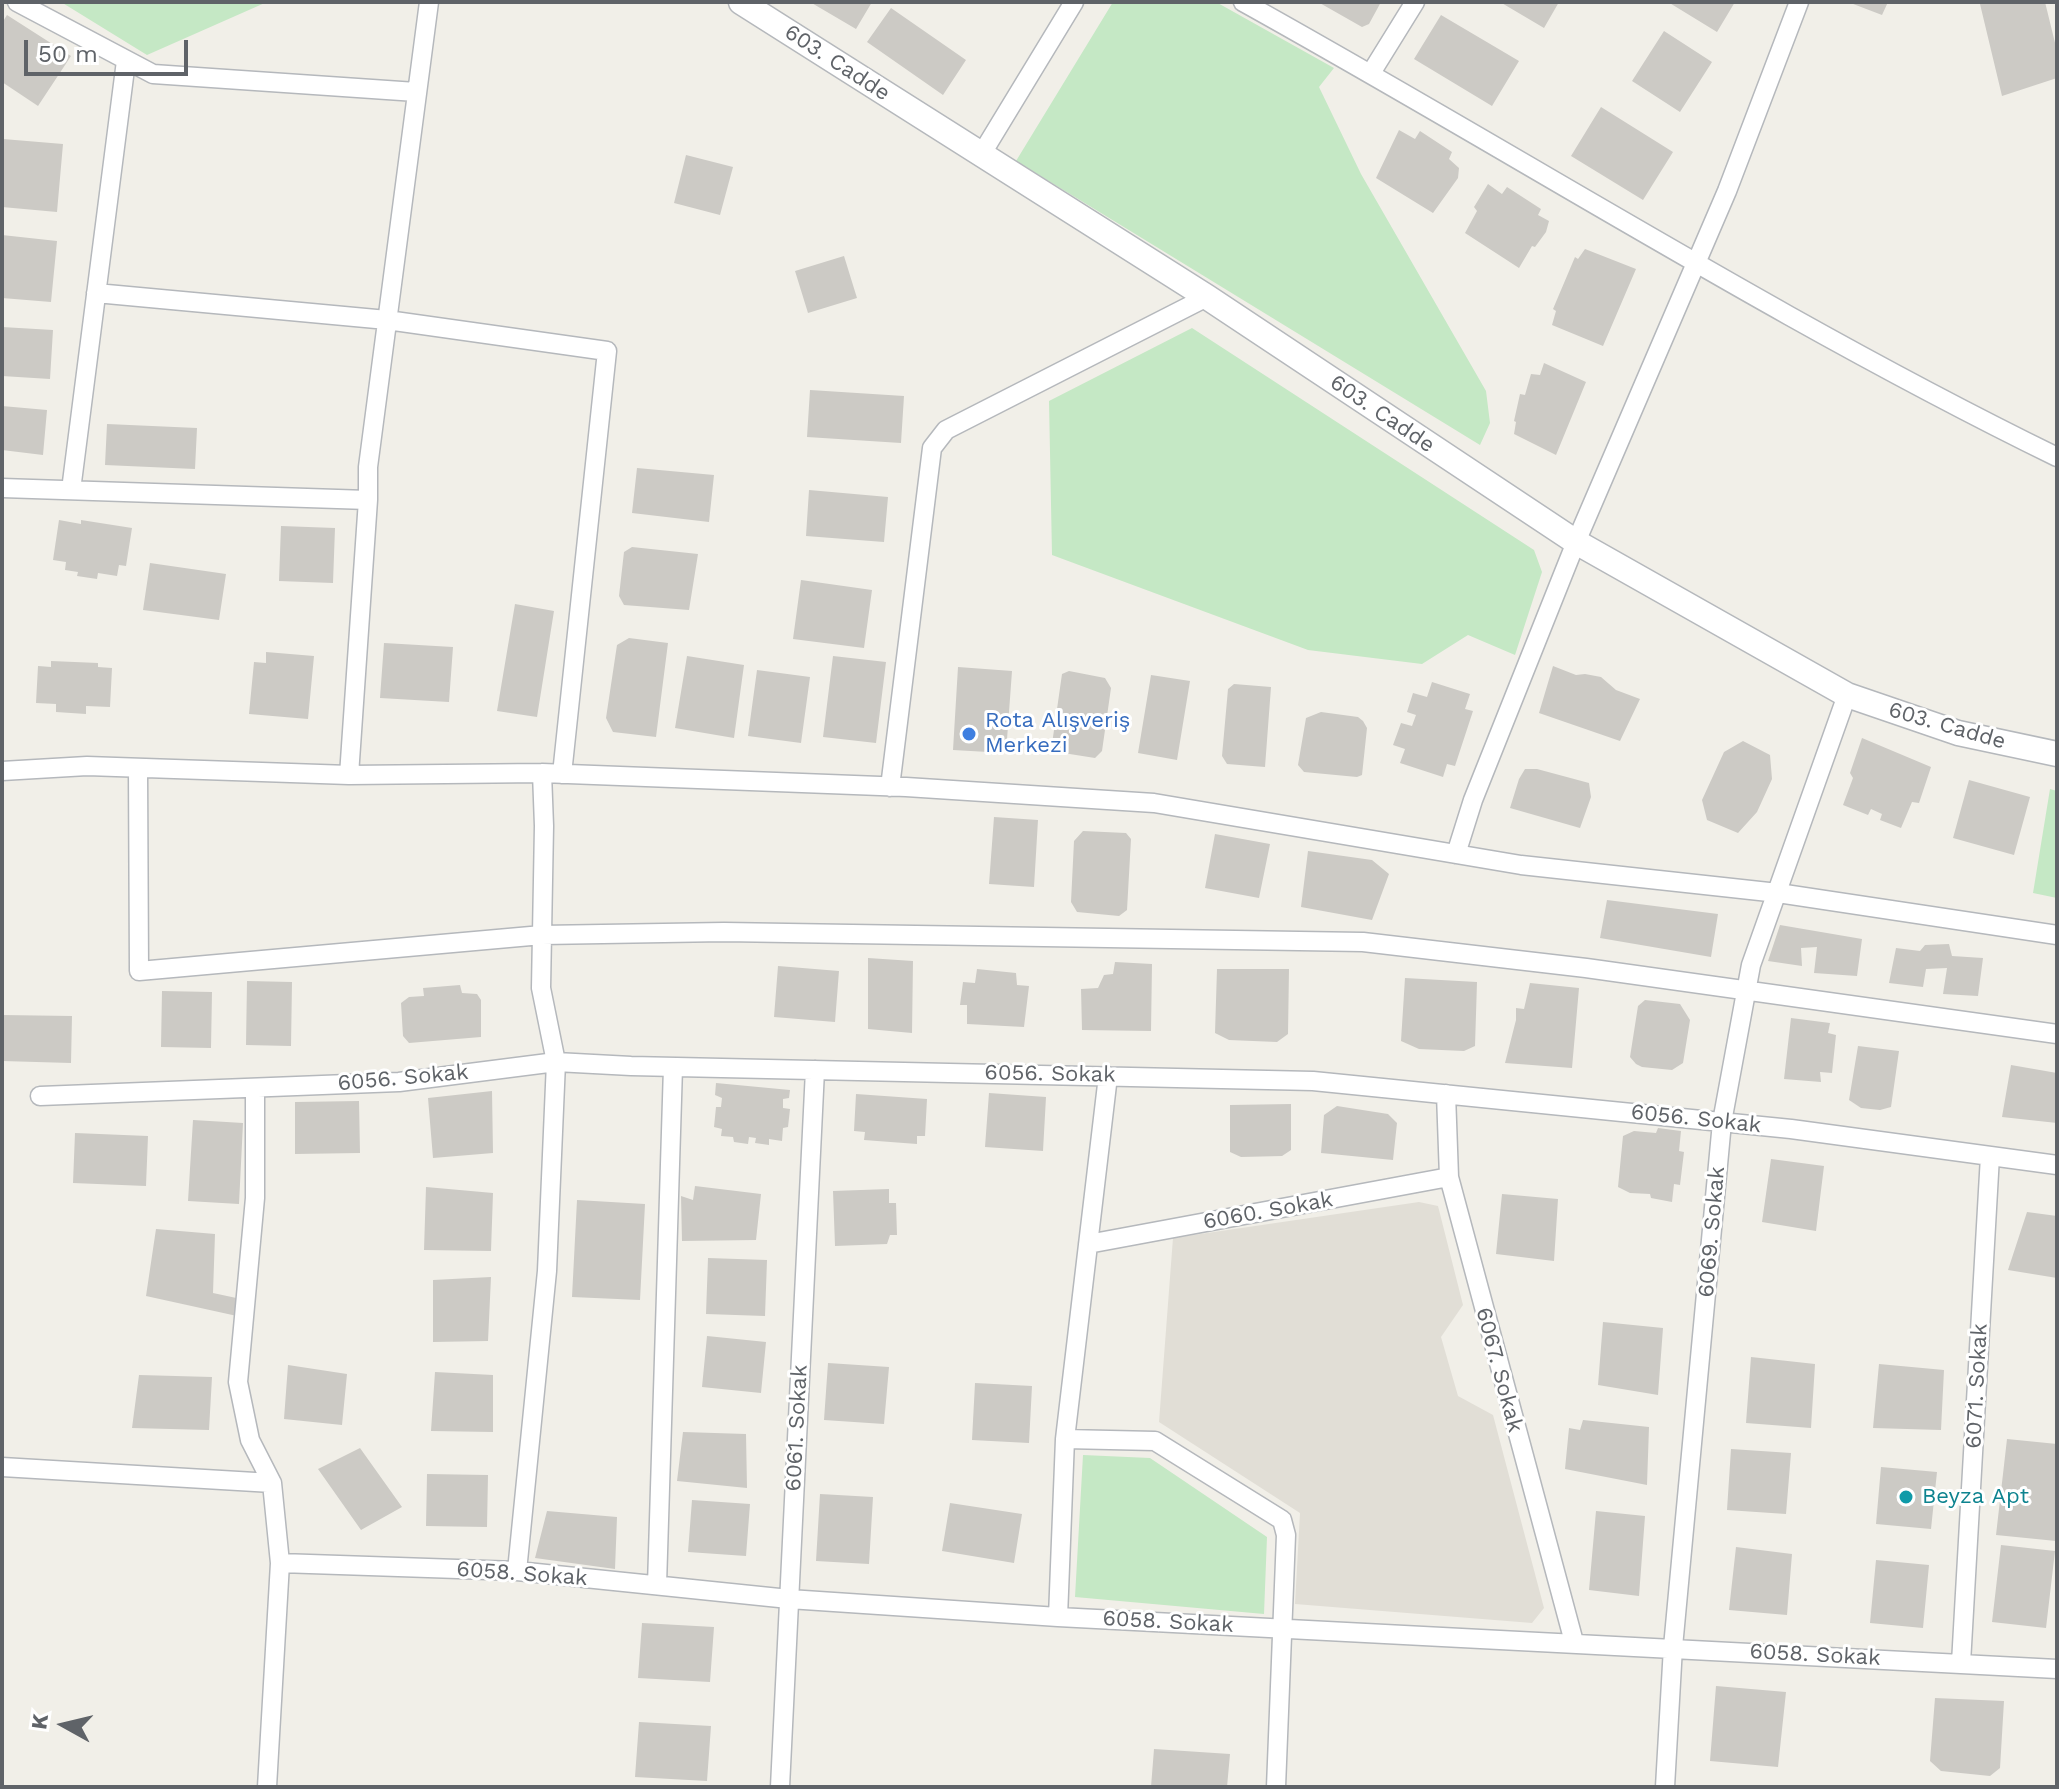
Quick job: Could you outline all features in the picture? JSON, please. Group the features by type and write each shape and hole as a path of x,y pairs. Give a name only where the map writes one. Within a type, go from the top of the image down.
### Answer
{"street":[{"path":"17,2 153,74 416,92"},
{"path":"349,775 368,467 429,2"},
{"name":"603. Cadde","path":"741,2 1207,297 1576,542 1847,695 1958,733 2057,754"},
{"path":"981,155 1074,2"},
{"path":"1243,2 1371,73 1696,266 1972,415 2057,457"},
{"path":"1371,73 1415,2"},
{"path":"1456,854 1473,800 1576,542 1727,191 1799,2"},
{"path":"71,490 126,61"},
{"path":"96,293 387,320 607,351 562,774"},
{"path":"890,787 932,448 946,430 1207,297"},
{"path":"2,488 368,500"},
{"name":"6069. Sokak","path":"1665,1787 1673,1647 1722,1122 1751,965 1847,695"},
{"path":"2,771 87,766 349,775 542,773 890,787 1154,803 1521,865 1778,893 2057,935"},
{"path":"138,768 139,971 542,935 724,932 1363,942 1586,968 2057,1034"},
{"path":"517,1571 547,1271 556,1062 541,988 542,773"},
{"name":"6056. Sokak","path":"40,1096 399,1082 556,1062 1313,1081 1722,1122 2057,1165"},
{"path":"657,1585 673,1067"},
{"name":"6061. Sokak","path":"780,1787 815,1070"},
{"path":"1058,1617 1065,1439 1108,1076"},
{"path":"255,1088 255,1198 238,1382 250,1440 272,1483 280,1563 267,1787"},
{"name":"6067. Sokak","path":"1446,1094 1449,1177 1574,1642"},
{"name":"6071. Sokak","path":"1961,1663 1990,1156"},
{"name":"6060. Sokak","path":"1088,1244 1449,1177"},
{"path":"1065,1439 1155,1441 1282,1520 1286,1535 1284,1628 1276,1787"},
{"path":"2,1467 272,1483"},
{"name":"6058. Sokak","path":"280,1563 517,1571 789,1599 1058,1617 2057,1669"}],"shaded area":[{"path":"1419,1202 1438,1206 1463,1305 1441,1337 1458,1396 1493,1415 1544,1608 1532,1623 1295,1604 1300,1513 1159,1422 1173,1238"}],"green space":[{"path":"61,2 267,2 147,55"},
{"path":"1113,2 1216,2 1334,68 1319,87 1361,174 1486,391 1490,423 1480,445 1016,161"},
{"path":"1192,328 1534,550 1542,572 1515,655 1468,635 1422,664 1308,650 1052,555 1049,401"},
{"path":"2050,789 2057,791 2057,898 2033,893"},
{"path":"1083,1455 1150,1458 1267,1537 1264,1614 1075,1597"}],"building":[{"path":"810,2 872,2 856,29"},
{"path":"1318,2 1381,2 1369,24 1362,27"},
{"path":"1500,2 1559,2 1544,28"},
{"path":"1668,2 1735,2 1717,32"},
{"path":"1848,2 1888,2 1882,15"},
{"path":"2045,2 2057,51 2057,78 2002,96 1980,4"},
{"path":"891,8 966,60 943,95 867,42"},
{"path":"7,15 71,56 38,106 2,82 2,23"},
{"path":"1441,15 1519,61 1492,106 1414,59"},
{"path":"1664,31 1712,62 1680,112 1632,81"},
{"path":"1601,107 1673,152 1643,200 1571,156"},
{"path":"1399,130 1415,139 1420,131 1452,152 1449,159 1459,168 1458,178 1433,213 1376,178"},
{"path":"3,139 63,144 57,212 2,207"},
{"path":"686,155 733,167 720,215 674,203"},
{"path":"1488,184 1502,194 1507,187 1541,209 1538,215 1549,221 1546,232 1535,247 1532,246 1519,268 1465,233 1477,211 1474,207"},
{"path":"2,235 57,241 51,302 2,298"},
{"path":"1585,249 1636,269 1603,346 1552,325 1556,311 1553,309 1575,257 1578,259"},
{"path":"844,256 857,298 808,313 795,271"},
{"path":"2,327 53,330 50,379 2,376"},
{"path":"1544,363 1586,382 1556,455 1514,434 1520,394 1525,395 1531,374 1540,375"},
{"path":"810,390 904,396 901,443 807,437"},
{"path":"2,406 47,410 43,455 2,450"},
{"path":"107,424 197,428 195,469 105,465"},
{"path":"637,468 714,475 709,522 632,513"},
{"path":"809,490 888,497 884,542 806,536"},
{"path":"59,520 132,528 126,566 119,565 117,576 98,573 97,579 77,576 78,572 65,570 66,562 53,560"},
{"path":"281,526 335,528 333,583 279,581"},
{"path":"632,547 698,554 689,610 624,605 619,596 624,552"},
{"path":"150,563 226,574 219,620 143,610"},
{"path":"801,580 872,590 864,648 793,639"},
{"path":"515,604 554,611 537,717 497,711"},
{"path":"629,638 668,643 656,737 613,732 606,718 617,645"},
{"path":"384,643 453,647 449,702 380,698"},
{"path":"266,652 314,656 308,719 249,714 254,662 266,663"},
{"path":"687,656 744,665 734,738 675,728"},
{"path":"833,656 886,662 876,743 823,737"},
{"path":"51,661 98,663 98,667 112,668 110,707 86,706 86,714 56,712 56,704 36,703 38,666 51,667"},
{"path":"1553,666 1576,675 1601,677 1616,690 1640,699 1620,741 1539,713"},
{"path":"958,667 1012,671 1006,753 953,750"},
{"path":"757,670 810,677 801,743 748,736"},
{"path":"1069,671 1105,678 1111,688 1102,751 1095,758 1057,752 1052,744 1062,674"},
{"path":"1151,675 1190,681 1177,760 1138,753"},
{"path":"1432,682 1470,694 1465,709 1473,711 1455,766 1447,764 1443,777 1400,763 1405,749 1393,745 1401,723 1412,726 1416,715 1407,712 1413,693 1427,697"},
{"path":"1234,684 1271,687 1265,767 1227,764 1222,756 1228,689"},
{"path":"1321,712 1358,717 1363,721 1367,728 1362,775 1304,772 1298,765 1306,718"},
{"path":"1862,738 1931,767 1919,803 1912,802 1901,828 1880,820 1882,814 1871,809 1868,815 1843,805"},
{"path":"1743,741 1770,755 1772,779 1757,812 1738,833 1707,820 1702,800 1724,752"},
{"path":"1525,769 1537,769 1589,783 1591,797 1580,828 1510,808"},
{"path":"1969,780 2030,797 2014,855 1953,838"},
{"path":"994,817 1038,820 1034,887 989,884"},
{"path":"1083,831 1126,833 1131,839 1127,910 1119,916 1077,912 1071,902 1074,841"},
{"path":"1215,834 1270,844 1259,898 1205,888"},
{"path":"1308,851 1372,860 1389,874 1372,920 1301,907"},
{"path":"1607,900 1718,914 1711,957 1600,938"},
{"path":"1780,925 1862,939 1857,976 1814,973 1817,947 1801,948 1802,966 1768,961"},
{"path":"1949,944 1952,956 1983,958 1978,996 1943,994 1947,968 1926,969 1923,987 1889,983 1896,948 1920,951 1925,945"},
{"path":"868,958 913,961 912,1033 868,1029"},
{"path":"1115,962 1152,964 1151,1031 1082,1030 1081,989 1098,988 1104,975 1113,974"},
{"path":"778,966 839,971 835,1022 774,1017"},
{"path":"977,969 1016,973 1017,985 1029,986 1024,1027 967,1024 967,1005 960,1005 963,982 975,983"},
{"path":"1217,969 1289,969 1288,1034 1277,1042 1229,1040 1215,1033"},
{"path":"1405,978 1477,982 1475,1046 1464,1051 1419,1049 1401,1041"},
{"path":"247,981 292,982 291,1046 246,1045"},
{"path":"1530,983 1579,988 1572,1068 1505,1063 1516,1008 1524,1009"},
{"path":"460,985 462,993 477,994 481,1000 481,1037 409,1043 403,1036 401,1003 409,997 424,996 423,988"},
{"path":"162,991 212,992 211,1048 161,1047"},
{"path":"1645,1000 1680,1004 1690,1020 1683,1063 1672,1070 1642,1067 1630,1057 1638,1006"},
{"path":"2,1015 72,1016 71,1063 2,1061"},
{"path":"1791,1018 1830,1023 1828,1033 1836,1035 1832,1073 1820,1072 1821,1082 1784,1079"},
{"path":"1858,1046 1899,1051 1891,1107 1880,1110 1861,1108 1849,1100"},
{"path":"2011,1065 2057,1073 2057,1123 2002,1117"},
{"path":"716,1083 790,1090 789,1098 783,1099 783,1108 790,1109 788,1127 783,1128 782,1141 769,1139 769,1145 755,1143 756,1138 749,1137 748,1144 734,1142 733,1137 721,1136 722,1129 714,1127 716,1107 721,1107 722,1098 715,1095"},
{"path":"492,1091 493,1153 433,1158 428,1098"},
{"path":"989,1093 1046,1097 1043,1151 985,1147"},
{"path":"856,1094 927,1099 925,1136 917,1136 917,1144 864,1140 865,1132 854,1131"},
{"path":"359,1101 360,1153 295,1154 295,1102"},
{"path":"1291,1104 1291,1150 1282,1156 1241,1157 1230,1152 1230,1105"},
{"path":"1337,1106 1388,1114 1397,1123 1393,1160 1321,1153 1324,1115"},
{"path":"193,1120 243,1123 239,1204 188,1201"},
{"path":"1658,1128 1681,1131 1679,1151 1684,1152 1680,1185 1674,1184 1672,1202 1651,1198 1650,1194 1630,1193 1618,1187 1623,1136 1634,1131 1656,1133"},
{"path":"75,1133 148,1136 146,1186 73,1183"},
{"path":"1771,1159 1824,1166 1816,1231 1762,1222"},
{"path":"695,1186 761,1194 756,1240 682,1241 681,1196 693,1200"},
{"path":"426,1187 493,1193 491,1251 424,1250"},
{"path":"889,1189 889,1203 896,1203 897,1235 890,1235 887,1244 835,1246 833,1191"},
{"path":"1502,1194 1558,1199 1554,1261 1496,1254"},
{"path":"577,1200 645,1204 640,1300 572,1297"},
{"path":"2027,1212 2057,1216 2057,1278 2008,1270"},
{"path":"156,1229 215,1234 213,1293 241,1299 237,1316 146,1296"},
{"path":"708,1258 767,1260 765,1316 706,1314"},
{"path":"491,1277 488,1341 433,1342 433,1280"},
{"path":"1603,1322 1663,1328 1658,1395 1598,1385"},
{"path":"707,1336 766,1342 761,1393 702,1387"},
{"path":"1751,1357 1815,1364 1811,1428 1746,1423"},
{"path":"828,1363 889,1367 884,1424 824,1420"},
{"path":"1879,1364 1944,1370 1941,1430 1873,1428"},
{"path":"288,1365 347,1374 342,1425 284,1419"},
{"path":"435,1372 493,1375 493,1432 431,1431"},
{"path":"139,1375 212,1377 209,1430 132,1428"},
{"path":"975,1383 1032,1386 1029,1443 972,1440"},
{"path":"1583,1420 1649,1427 1647,1485 1565,1469 1569,1428 1580,1430"},
{"path":"683,1432 746,1434 747,1488 677,1481"},
{"path":"2007,1439 2057,1444 2056,1541 1996,1535"},
{"path":"360,1448 402,1507 361,1530 318,1469"},
{"path":"1731,1449 1791,1453 1786,1514 1727,1510"},
{"name":"Beyza Apt","path":"1881,1467 1937,1472 1931,1529 1876,1524"},
{"path":"427,1474 488,1475 487,1527 426,1526"},
{"path":"820,1494 873,1497 869,1564 816,1561"},
{"path":"692,1500 750,1504 746,1556 688,1552"},
{"path":"950,1503 1022,1514 1014,1563 942,1551"},
{"path":"547,1511 617,1517 615,1569 535,1558"},
{"path":"1596,1511 1645,1516 1639,1596 1589,1590"},
{"path":"2001,1545 2055,1551 2046,1628 1992,1622"},
{"path":"1736,1547 1792,1554 1787,1615 1729,1610"},
{"path":"1876,1560 1929,1565 1923,1628 1870,1623"},
{"path":"642,1623 714,1627 710,1682 638,1678"},
{"path":"1716,1686 1786,1692 1778,1767 1710,1761"},
{"path":"1935,1698 2004,1701 2000,1768 1990,1776 1941,1771 1930,1761"},
{"path":"639,1722 711,1726 707,1781 635,1777"},
{"path":"1154,1749 1230,1754 1227,1787 1151,1787"}],"place":[{"name":"Rota Alışveriş Merkezi","path":"969,734"},
{"name":"Beyza Apt","path":"1906,1497"}]}
